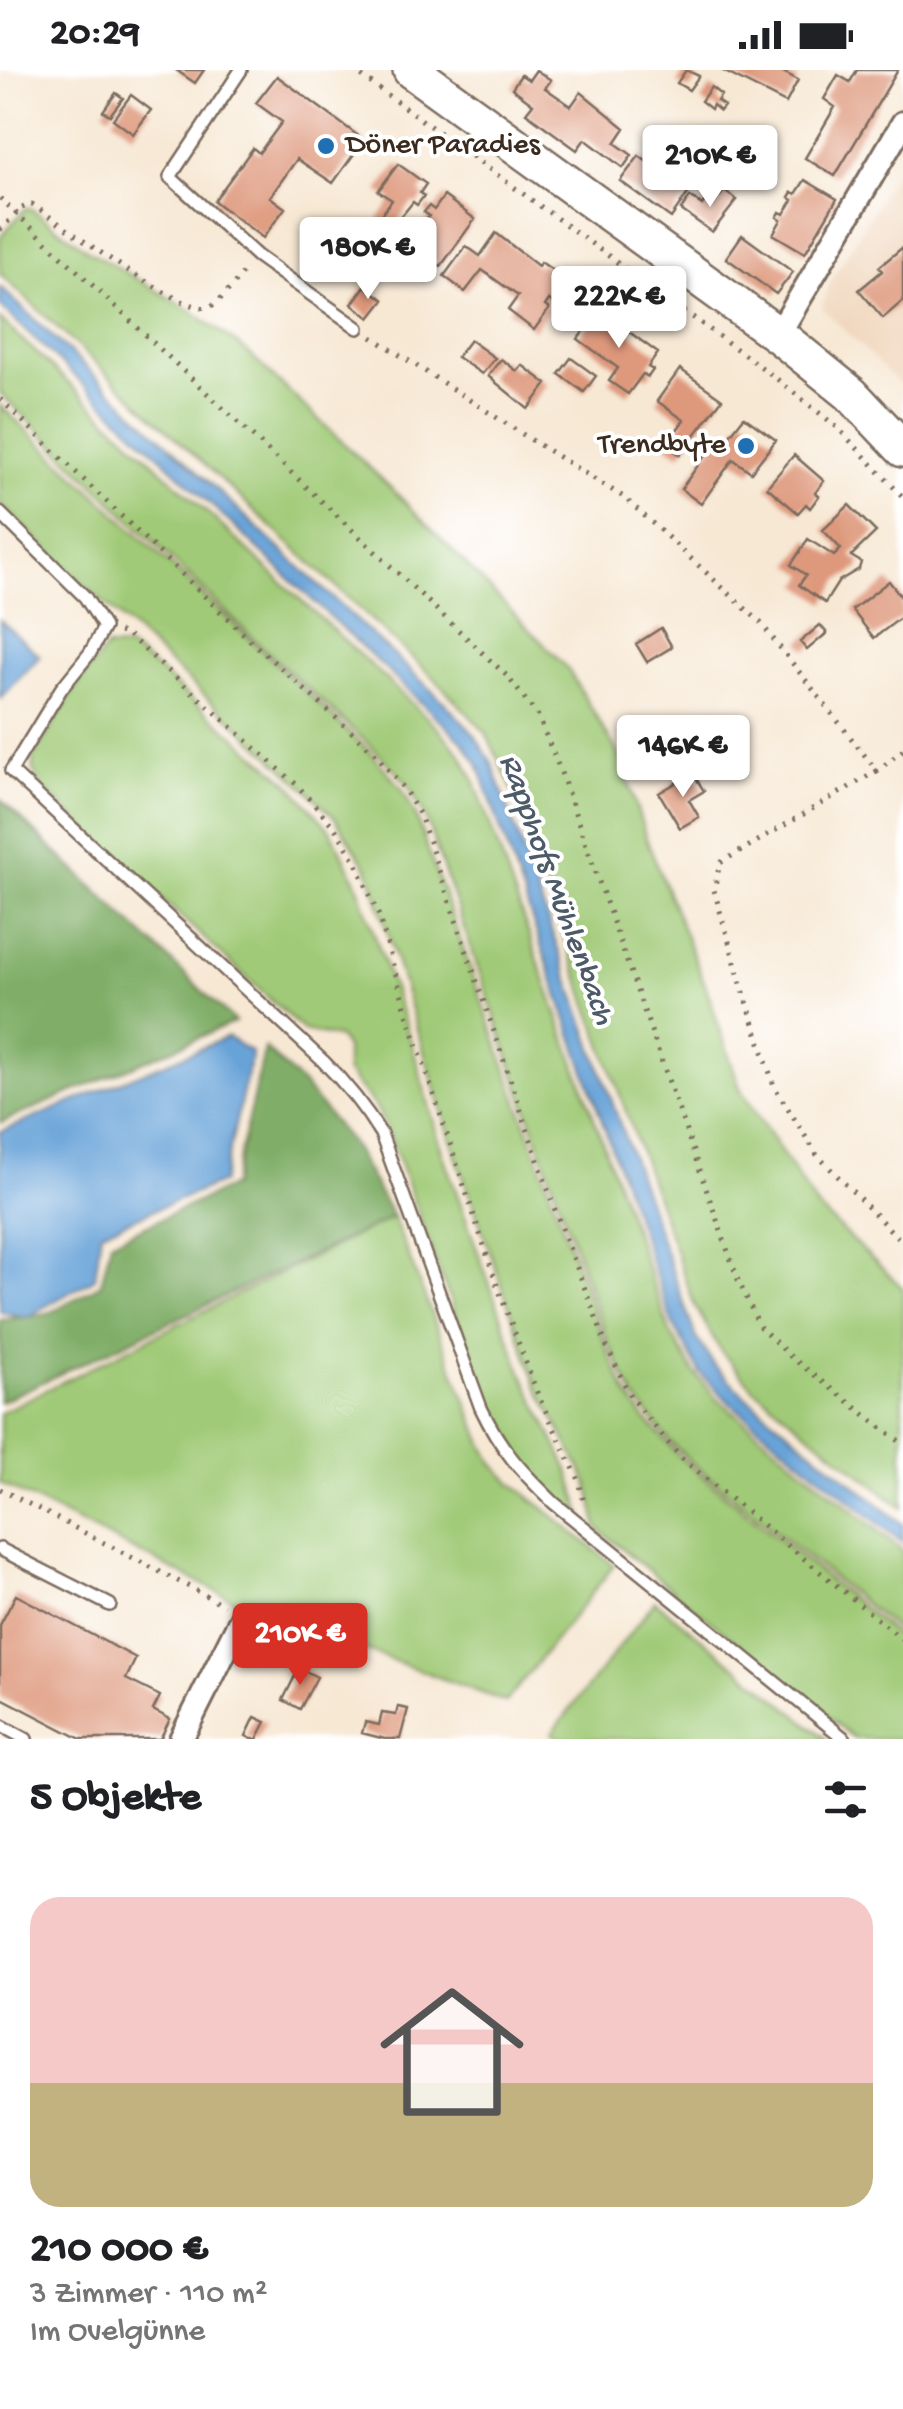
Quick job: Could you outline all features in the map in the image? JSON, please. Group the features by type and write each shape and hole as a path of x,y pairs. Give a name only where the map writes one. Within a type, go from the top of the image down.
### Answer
{"main road":[{"path":"412,70 778,335 851,394 903,449"}],"street":[{"path":"778,335 903,123"},
{"path":"181,1739 243,1615"}],"lane":[{"path":"241,70 170,176 257,256 358,328"},
{"path":"0,513 85,596 104,628 10,771 323,1061 364,1106 381,1134 481,1408 494,1436 515,1465 554,1503 845,1739"},
{"path":"0,1549 110,1605"},
{"path":"0,1725 26,1739"}],"path":[{"path":"353,70 768,372 837,428 903,497"},
{"path":"0,198 20,211 318,500 507,676 538,716 738,1280 760,1327 790,1357 903,1444"},
{"path":"0,230 32,204 114,263 190,306 208,308 257,256"},
{"path":"358,328 625,498 760,622 877,771"},
{"path":"0,400 239,630 374,752 404,788 420,816 606,1347 631,1398 680,1458 903,1640"},
{"path":"104,628 127,634 296,786 335,828 356,862 380,916 408,1017 498,1288 538,1395 578,1480 593,1535"},
{"path":"903,750 877,771 720,863 714,890 774,1086 817,1155 903,1243"},
{"path":"0,1488 243,1615"}],"shaded area":[{"path":"903,159 903,387 822,308 829,285"}],"green space":[{"path":"26,208 89,251 192,311 245,350 393,490 567,668 621,758 646,838 706,987 740,1089 817,1207 903,1288 903,1508 754,1389 720,1350 694,1304 511,787 486,733 435,679 0,274 0,237"},
{"path":"0,319 437,727 460,753 473,777 670,1332 693,1371 715,1397 903,1551 903,1635 689,1460 634,1396 608,1342 425,816 407,783 0,393"},
{"path":"0,405 373,755 402,789 415,814 605,1345 627,1394 683,1460 903,1641 903,1739 855,1739 598,1529 588,1483 537,1386 453,1147 368,869 335,818 303,786 0,503"},
{"path":"107,647 130,648 160,672 289,783 330,830 356,881 411,1041 443,1155 521,1371 569,1472 583,1518 525,1466 488,1404 389,1134 377,1109 346,1071 346,1048 339,1038 303,1030 43,789 33,771 33,758 79,683"},
{"path":"0,799 235,1022 0,1123"},
{"path":"265,1048 305,1087 351,1143 393,1217 0,1402 0,1320 48,1314 101,1284 111,1242 232,1186"},
{"path":"393,1217 494,1465 614,1565 506,1702 248,1607 0,1483 0,1413"},
{"path":"655,1601 827,1739 559,1739 552,1733"}],"water":[{"path":"0,287 474,734 492,763 695,1335 714,1365 744,1395 903,1524 903,1543 730,1403 700,1373 672,1322 478,764 463,742 0,306"},
{"path":"0,620 40,656 0,699"},
{"path":"228,1037 252,1053 222,1182 101,1232 95,1278 27,1317 0,1312 0,1132"}],"building":[{"path":"176,70 204,70 195,83"},
{"path":"536,70 551,80 545,88 571,106 581,92 625,128 615,143 632,155 623,168 585,139 577,150 526,113 533,104 512,88 521,75 529,80"},
{"path":"686,70 699,76 689,90 677,83"},
{"path":"721,70 779,70 798,80 786,103"},
{"path":"857,70 898,70 835,176 805,158 835,107 824,99 838,75 850,82"},
{"path":"277,76 364,140 333,183 297,159 270,197 285,208 263,238 214,201 253,148 259,153 282,122 256,103"},
{"path":"711,87 721,95 717,101 724,106 720,111 701,101"},
{"path":"116,93 123,98 110,115 103,111"},
{"path":"131,95 151,110 133,134 113,119"},
{"path":"639,156 689,192 671,218 620,181"},
{"path":"398,164 426,184 417,205 413,202 391,229 378,219 392,200 378,191"},
{"path":"805,180 837,199 805,253 773,234 781,220 777,217 780,212 784,214 793,200 789,197 792,192 796,194"},
{"path":"724,191 737,200 712,232 681,210 690,197 702,205 706,199 713,204"},
{"path":"444,196 475,219 441,266 410,244 429,216 424,212 429,206 434,210"},
{"path":"496,233 538,266 541,262 569,282 554,303 549,300 545,306 549,309 534,330 508,310 518,296 482,270 465,292 444,276 466,246 480,256"},
{"path":"742,235 793,272 776,294 726,258"},
{"path":"903,247 903,301 883,318 859,290"},
{"path":"365,286 384,300 370,318 352,304"},
{"path":"599,310 658,353 648,367 653,370 648,377 643,374 628,394 609,381 618,368 578,339"},
{"path":"470,340 495,358 482,374 457,357"},
{"path":"571,358 596,376 584,392 559,374"},
{"path":"501,359 517,371 522,365 547,384 528,409 488,376"},
{"path":"680,369 722,399 680,455 666,445 684,420 657,401"},
{"path":"744,417 776,440 751,472 733,459 701,504 681,489 717,439 723,444"},
{"path":"794,455 824,481 810,508 806,504 798,513 767,487"},
{"path":"849,505 876,532 851,556 861,562 859,569 839,581 825,603 799,585 806,575 791,565 808,539 834,556 841,549 823,530"},
{"path":"889,581 903,596 903,616 874,638 852,610"},
{"path":"820,625 827,633 807,650 800,642"},
{"path":"661,628 672,647 647,662 636,644"},
{"path":"693,773 704,791 689,800 699,817 680,828 659,793"},
{"path":"16,1595 136,1658 126,1679 160,1696 153,1710 170,1719 160,1739 81,1739 0,1697 0,1625"},
{"path":"299,1668 317,1677 300,1709 283,1700"},
{"path":"398,1707 408,1709 400,1739 362,1733 365,1722 379,1725 382,1713 396,1715"},
{"path":"255,1717 266,1722 257,1739 252,1739 246,1736"}],"place":[{"name":"Döner Paradies","path":"326,146"},
{"name":"Trendbyte","path":"746,446"}],"water label":[{"name":"Rapphofs Mühlenbach","path":"555,890"}]}
